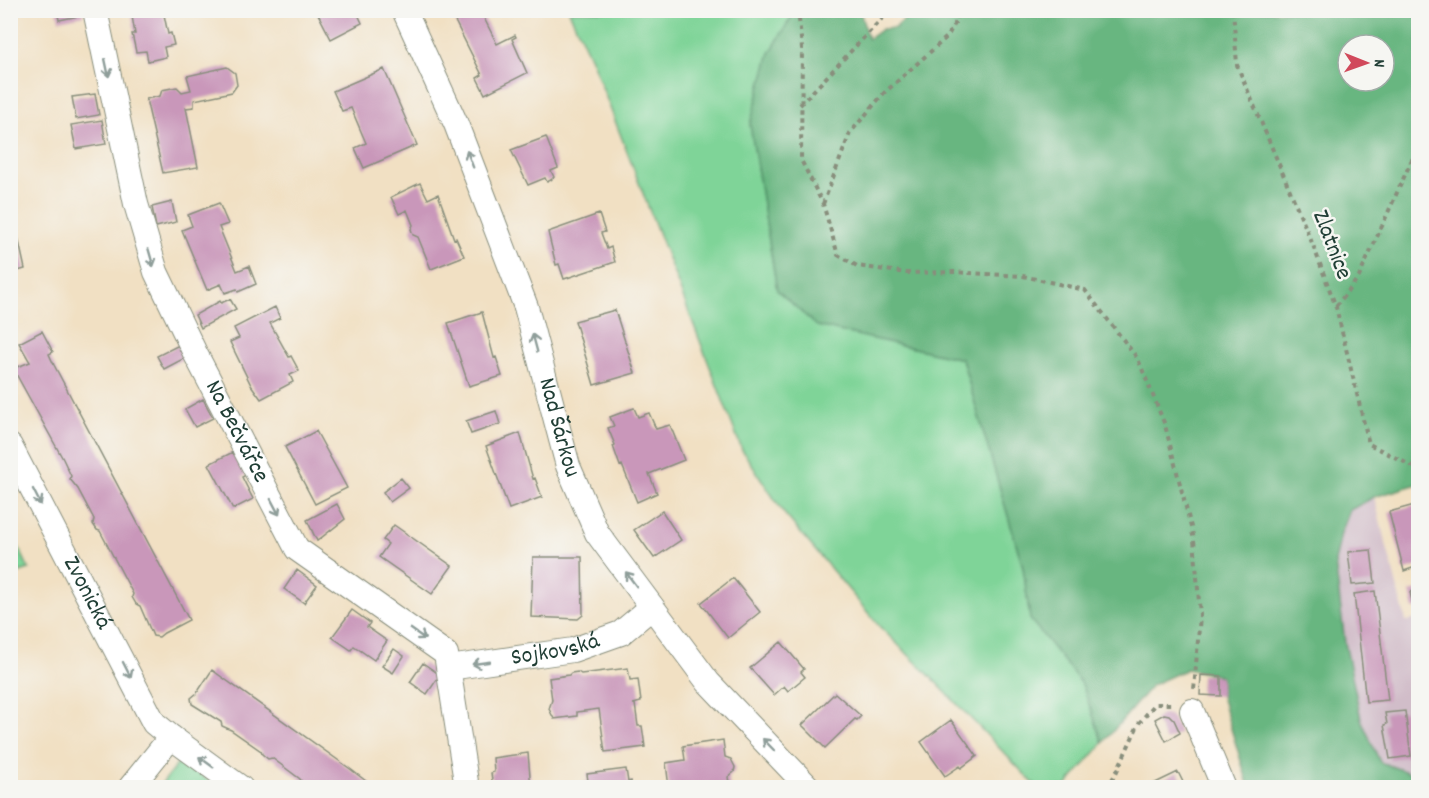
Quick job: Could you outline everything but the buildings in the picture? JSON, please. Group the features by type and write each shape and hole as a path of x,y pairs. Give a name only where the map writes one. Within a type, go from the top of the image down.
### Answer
{"street":[{"name":"Na Bečvářce","path":"95,10 136,204 156,272 195,353 297,549 446,654 467,788"},
{"name":"Nad Šárkou","path":"404,10 456,124 526,307 568,466 597,533 708,682 809,788"},
{"name":"Zvonická","path":"10,446 154,723 171,738 241,788"},
{"name":"Sojkovská","path":"449,668 573,650 621,633 652,607"},
{"path":"1192,711 1224,788"},
{"path":"130,788 171,738"}],"path":[{"path":"802,10 799,19 802,48 801,160 823,204 838,255 857,266 908,273 953,272 1023,276 1085,290 1138,358 1165,425 1194,538 1200,615 1192,711 1168,703 1155,705 1138,723 1107,788"},
{"path":"800,105 890,10"},
{"path":"823,204 850,133 884,93 947,37 957,20 957,10"},
{"name":"Zlatnice","path":"1233,10 1237,65 1313,245 1336,307 1369,444 1419,469"},
{"path":"1336,307 1359,277 1419,146"}],"shaded area":[{"path":"1374,497 1406,621 1418,619 1418,776 1380,762 1361,719 1345,643 1335,562 1341,533 1350,510"}],"green space":[{"path":"569,11 795,11 770,53 750,124 777,290 818,326 962,359 1023,567 1030,619 1082,684 1103,743 1065,787 1037,787 880,627 783,512 742,450 592,61"},
{"path":"795,11 860,11 868,39 882,29 895,28 913,11 1418,11 1418,484 1374,497 1350,510 1341,533 1335,562 1345,643 1361,719 1380,762 1418,776 1418,787 1249,787 1221,696 1221,676 1187,669 1152,685 1103,743 1082,684 1030,619 1023,567 962,359 817,326 777,290 750,124 770,53"},
{"path":"11,531 29,569 10,575"},
{"path":"180,761 218,787 159,787"}]}
